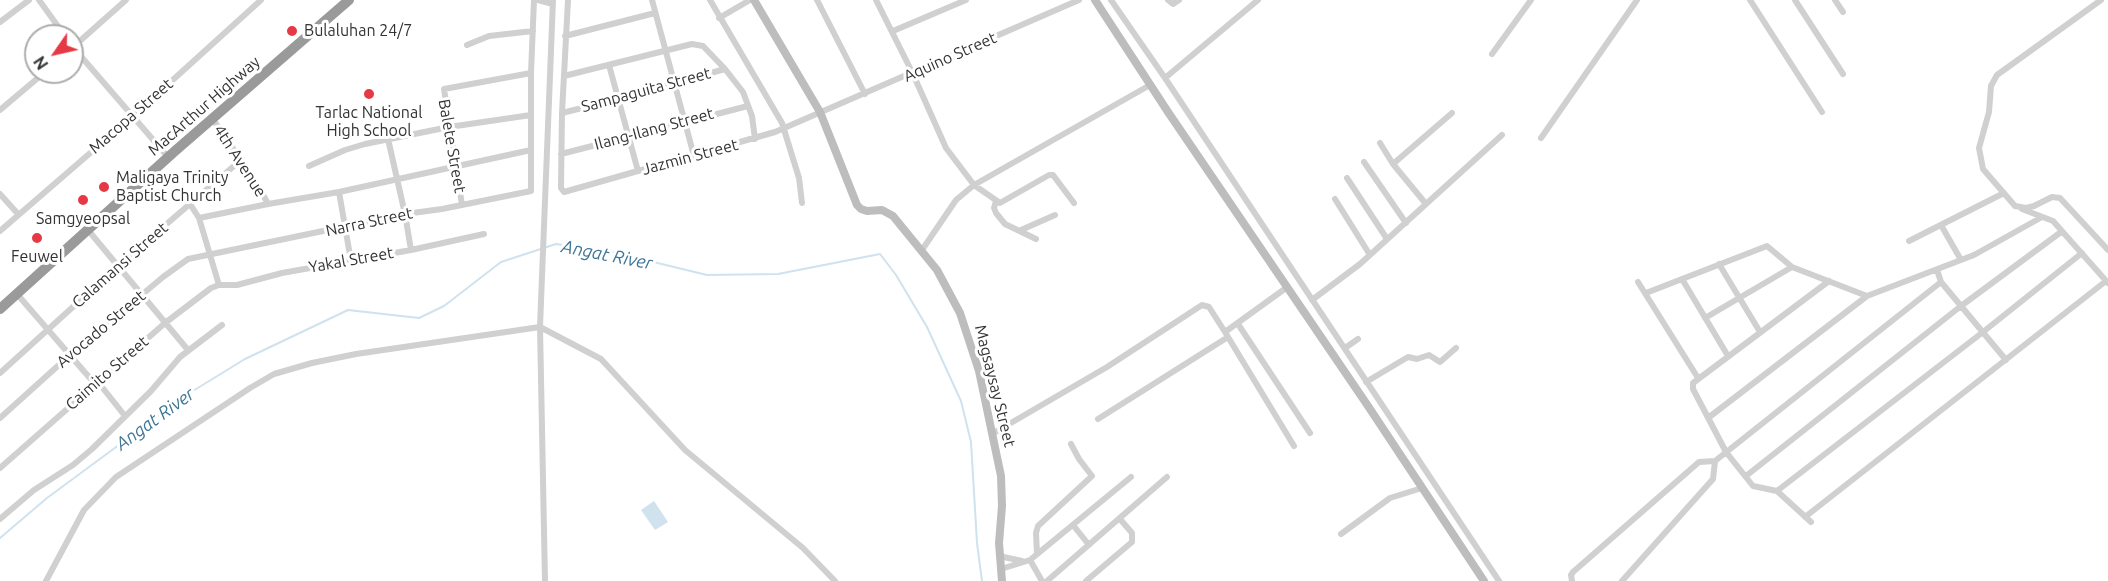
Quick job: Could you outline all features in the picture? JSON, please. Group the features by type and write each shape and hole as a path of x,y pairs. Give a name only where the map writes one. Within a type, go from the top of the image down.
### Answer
{"highway":[{"name":"MacArthur Highway","path":"0,309 212,118 349,0"}],"street":[{"path":"0,21 29,0"},
{"path":"39,0 56,24"},
{"path":"84,37 126,0"},
{"name":"Macopa Street","path":"0,231 134,116 261,0"},
{"path":"199,218 339,192 531,150 531,73 536,0 553,2 540,327 545,581"},
{"path":"561,154 568,0"},
{"path":"652,0 694,156"},
{"path":"710,0 783,128 799,178 802,203"},
{"path":"720,18 752,0 820,112"},
{"path":"817,0 865,94"},
{"path":"876,0 893,31 946,148 975,184 996,201 1005,202 1049,175 1056,177 1074,203"},
{"path":"893,31 966,0"},
{"name":"Aquino Street","path":"820,112 913,74 1079,0"},
{"path":"1095,0 1290,291 1372,402 1469,547 1499,581"},
{"path":"1110,0 1165,78 1302,287 1345,348 1366,382 1372,402 1422,488 1446,512 1469,547 1484,581"},
{"path":"1165,78 1258,0"},
{"path":"1492,54 1531,0"},
{"path":"1541,138 1636,0"},
{"path":"1750,0 1822,112"},
{"path":"1795,0 1843,74"},
{"path":"1836,0 1843,12"},
{"path":"1805,517 2107,282 2061,232 2053,220 2015,206 1983,169 1980,156 1980,141 1989,112 1993,81 2002,70 2101,0"},
{"path":"565,36 655,13"},
{"path":"1110,21 1119,15"},
{"path":"467,45 489,36 533,30"},
{"path":"564,76 692,44 703,46 725,69"},
{"path":"84,60 168,157"},
{"path":"609,65 638,171"},
{"name":"Sampaguita Street","path":"562,113 725,69 743,92 752,116 755,139"},
{"name":"Balete Street","path":"462,205 443,92 446,87 531,73"},
{"path":"0,110 31,84"},
{"path":"922,250 956,200 975,184 1150,85"},
{"name":"Ilang-Ilang Street","path":"561,154 748,106"},
{"name":"Jazmin Street","path":"561,154 561,188 564,192 755,139 820,112"},
{"name":"Magsaysay Street","path":"820,112 857,205 861,210 887,211 922,250 946,286 960,313 979,371 1002,487 999,556 1002,581"},
{"path":"1393,164 1452,113"},
{"path":"309,166 345,150 388,139 531,115"},
{"name":"4th Avenue","path":"212,118 242,159 268,204"},
{"path":"1312,300 1370,255 1502,135"},
{"path":"388,139 411,250"},
{"path":"1380,143 1393,164 1426,204"},
{"name":"Narra Street","path":"210,254 531,191 531,150"},
{"name":"Calamansi Street","path":"0,372 242,159"},
{"path":"1364,162 1406,223"},
{"path":"1347,178 1386,239"},
{"path":"339,192 351,261"},
{"path":"1909,241 2004,193"},
{"path":"0,194 18,214"},
{"path":"2020,208 2034,206 2052,197 2060,198 2108,250"},
{"path":"1335,199 1370,255"},
{"path":"996,201 994,208 1000,219 1009,227 1021,230 1036,239"},
{"path":"190,204 199,218 219,285"},
{"path":"1021,230 1055,215"},
{"path":"1708,418 1867,296 1974,255 2042,217"},
{"path":"1941,225 1961,260"},
{"path":"88,230 188,350"},
{"path":"1746,476 1961,306 2061,232"},
{"name":"Yakal Street","path":"219,285 237,285 282,273 411,250 484,234"},
{"path":"1646,293 1767,246 1791,267 1867,296"},
{"path":"1777,491 2082,253"},
{"name":"Avocado Street","path":"0,418 71,354 163,277 188,259 210,254"},
{"path":"1719,264 1760,332"},
{"path":"1705,318 1791,267"},
{"path":"1937,270 1941,282 2006,360"},
{"path":"1682,279 1728,356"},
{"path":"1811,522 1777,491 1754,486 1726,452 1693,388 1693,383 1829,281"},
{"path":"1638,282 1698,378"},
{"path":"1572,581 1573,572 1699,462 1715,461 1941,282"},
{"name":"Caimito Street","path":"0,468 165,323 211,288 219,285"},
{"path":"1098,419 1226,335 1238,324 1290,291 1302,287"},
{"path":"17,294 124,416"},
{"path":"992,434 1098,373 1202,305 1209,307 1294,446"},
{"path":"1238,324 1310,433"},
{"path":"0,519 34,490 73,465 92,449 151,391 188,350 222,325"},
{"path":"46,581 74,524 98,494 116,477 274,374 356,354 540,327 601,358 685,450 803,548 835,581"},
{"path":"1345,348 1358,339"},
{"path":"1366,382 1408,357 1417,359 1429,355 1437,363 1456,348"},
{"path":"1037,554 1038,526 1092,476 1071,444"},
{"path":"1622,581 1713,479 1715,461"},
{"path":"1001,569 1030,560 1131,477"},
{"path":"1030,560 1045,581 1167,477"},
{"path":"1341,534 1390,498 1422,488"},
{"path":"1086,581 1132,542 1132,533 1120,519"},
{"path":"1073,525 1089,545"},
{"path":"999,556 1022,561"}],"water":[{"path":"654,501 668,522 655,530 641,510"}],"waterway":[{"name":"Angat River","path":"0,538 47,498 188,394 245,359 348,310 419,318 444,306 501,262 556,244 608,251 707,275 778,274 880,254 896,275 927,327 961,401 971,442 977,543 982,581"}],"place":[{"name":"Bulaluhan 24/7","path":"292,31"},
{"name":"Tarlac National High School","path":"369,94"},
{"name":"Maligaya Trinity Baptist Church","path":"104,187"},
{"name":"Samgyeopsal","path":"83,200"},
{"name":"Feuwel","path":"37,238"}]}
